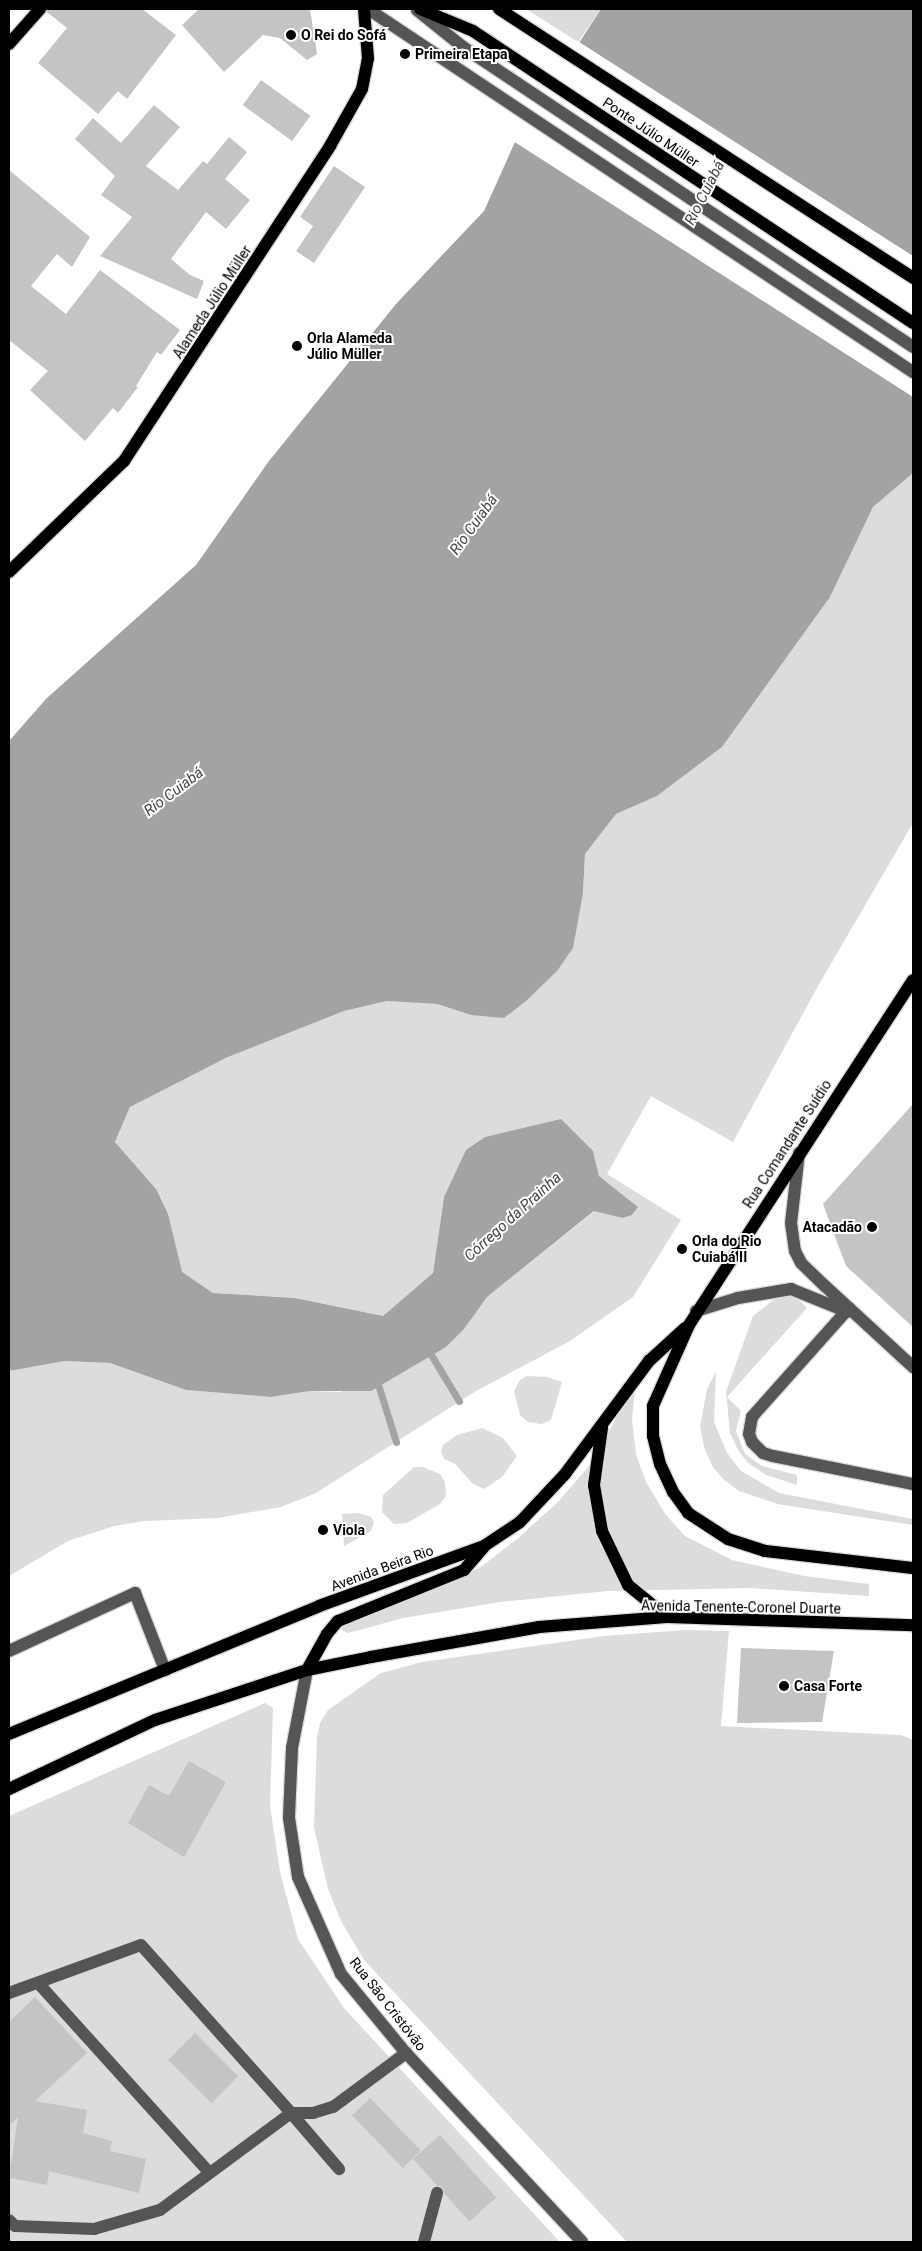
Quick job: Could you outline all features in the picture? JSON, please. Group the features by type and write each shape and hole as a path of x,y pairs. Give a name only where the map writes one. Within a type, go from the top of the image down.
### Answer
{"main road":[{"path":"9,44 40,9"},
{"name":"Alameda Júlio Müller","path":"9,572 124,461 330,146 362,89 368,58 366,9"},
{"name":"Ponte Júlio Müller","path":"420,9 473,32 913,323"},
{"name":"Ponte Júlio Müller","path":"499,9 913,278"},
{"name":"Rua Comandante Suídio","path":"688,1325 799,1152 913,980"},
{"path":"688,1325 654,1406 653,1436 660,1464 673,1492 688,1513 705,1526 728,1539 765,1551 913,1568"},
{"name":"Avenida Beira Rio","path":"9,1734 318,1606 484,1546 520,1522 565,1474 649,1361 688,1325"},
{"path":"602,1426 594,1485 602,1531 628,1584 667,1617"},
{"path":"9,1789 154,1720 307,1670 326,1634 338,1621 464,1570 484,1546"},
{"name":"Avenida Tenente-Coronel Duarte","path":"307,1670 539,1627 667,1617 913,1625"}],"street":[{"path":"366,9 913,372"},
{"path":"416,9 463,47 913,347"},
{"path":"799,1152 791,1223 795,1251 801,1262 850,1312 913,1367"},
{"path":"696,1311 738,1298 791,1289 850,1312"},
{"path":"850,1312 752,1417 749,1434 752,1442 763,1453 913,1484"},
{"path":"9,1652 135,1592 165,1670"},
{"name":"Rua São Cristóvão","path":"307,1670 292,1748 289,1818 298,1877 341,1974 406,2053 582,2242"},
{"path":"9,1993 39,1984 141,1945 292,2113 339,2169"},
{"path":"39,1984 208,2171"},
{"path":"11,2226 94,2229 160,2210 208,2171 292,2113 313,2113 333,2107 406,2053"},
{"path":"424,2242 437,2193"}],"shaded area":[{"path":"526,9 601,9 578,42"},
{"path":"913,473 913,823 818,986 733,1142 651,1096 607,1174 681,1220 633,1297 570,1341 476,1391 316,1493 281,1507 218,1518 145,1521 114,1526 68,1541 9,1576 9,1371 65,1361 110,1363 186,1390 271,1397 310,1391 340,1392 464,1329 487,1297 595,1211 623,1218 632,1215 638,1207 599,1176 593,1151 516,1131 485,1137 444,1197 433,1273 383,1316 295,1298 213,1293 182,1273 156,1189 115,1142 130,1107 228,1057 344,1011 387,1001 437,1004 471,1015 583,893 585,854 616,814 657,796 722,747 830,597 873,507"},
{"path":"794,1295 807,1308 727,1397 741,1411 736,1431 745,1454 762,1466 797,1475 797,1485 766,1475 747,1462 738,1450 730,1433 726,1392 753,1316 776,1298"},
{"path":"716,1371 714,1422 727,1453 741,1471 779,1493 913,1519 913,1525 777,1504 739,1491 724,1480 712,1466 704,1447 700,1426 707,1389"},
{"path":"527,1376 547,1377 562,1382 551,1420 542,1424 528,1422 520,1415 514,1391 520,1380"},
{"path":"636,1382 632,1419 636,1454 646,1482 666,1515 685,1536 732,1560 804,1576 869,1584 869,1596 749,1588 608,1591 500,1602 403,1618 348,1633 342,1630 341,1623 447,1585 482,1566 516,1540 557,1503 590,1465"},
{"path":"482,1428 503,1438 517,1456 502,1477 484,1489 473,1484 455,1464 444,1459 441,1451 443,1445 457,1435"},
{"path":"414,1467 423,1467 440,1474 445,1482 446,1496 440,1504 407,1523 394,1524 382,1512 383,1495"},
{"path":"359,1513 371,1517 374,1522 371,1531 344,1546 342,1514"},
{"path":"685,1630 729,1631 721,1726 901,1735 913,1740 913,2242 627,2242 364,1960 341,1921 328,1889 314,1828 317,1737 320,1723 328,1710 381,1673 422,1662 604,1636"},
{"path":"265,1703 273,1708 270,1806 280,1872 298,1939 344,2008 560,2242 9,2242 9,1816"}],"water":[{"path":"601,9 913,9 913,473 873,507 830,597 722,747 657,796 616,814 585,854 583,893 573,948 557,971 526,1001 504,1018 471,1015 437,1004 387,1001 344,1011 228,1057 130,1107 115,1142 156,1189 168,1214 182,1272 213,1293 295,1298 383,1316 433,1273 444,1197 466,1150 485,1137 561,1119 593,1151 599,1176 638,1207 632,1215 623,1218 594,1211 487,1297 464,1329 446,1347 371,1391 310,1391 271,1397 186,1390 110,1363 65,1361 9,1371 9,741 47,698 196,565 269,461 396,304 484,211 515,142"}],"pier":[{"path":"576,40 913,256 913,397 513,141"}],"building":[{"path":"48,9 142,9 176,35 127,99 118,91 98,114 38,63 67,28 47,12"},
{"path":"199,9 310,9 317,54 307,60 280,38 263,35 224,72 182,25"},
{"path":"261,80 310,116 292,141 243,105"},
{"path":"154,105 180,127 146,166 178,190 203,161 207,164 229,137 247,152 225,179 250,200 226,229 206,212 171,259 190,275 204,281 197,299 100,256 132,217 101,195 115,176 75,139 93,118 121,143"},
{"path":"334,166 365,187 314,263 296,251 313,226 300,217"},
{"path":"9,170 90,237 72,267 57,254 31,286 66,314 100,270 180,330 161,355 157,352 136,386 138,387 118,413 113,408 85,441 30,390 48,371 9,340"},
{"name":"Atacadão","path":"913,1104 913,1327 846,1266 823,1204"},
{"name":"Casa Forte","path":"741,1648 834,1651 822,1722 737,1723"},
{"path":"189,1761 226,1782 184,1857 128,1823 149,1785 169,1796"},
{"path":"35,1997 87,2053 35,2101 87,2110 83,2133 112,2141 110,2151 146,2159 139,2193 49,2171 47,2185 9,2178 18,2117 9,2126 9,2022"},
{"path":"195,2033 238,2076 211,2103 168,2060"},
{"path":"370,2098 421,2151 403,2168 352,2115"},
{"path":"440,2135 496,2197 469,2222 413,2159"}],"waterway":[{"path":"427,1348 459,1401"},
{"path":"376,1378 396,1442"}],"place":[{"name":"O Rei do Sofá","path":"291,35"},
{"name":"Primeira Etapa","path":"405,54"},
{"name":"Orla Alameda Júlio Müller","path":"297,346"},
{"name":"Atacadão","path":"872,1227"},
{"name":"Orla do Rio Cuiabá II","path":"682,1249"},
{"name":"Viola","path":"323,1530"},
{"name":"Casa Forte","path":"784,1686"}],"water label":[{"name":"Rio Cuiabá","path":"705,193"},
{"name":"Rio Cuiabá","path":"474,525"},
{"name":"Rio Cuiabá","path":"174,792"},
{"name":"Córrego da Prainha","path":"513,1217"}]}
